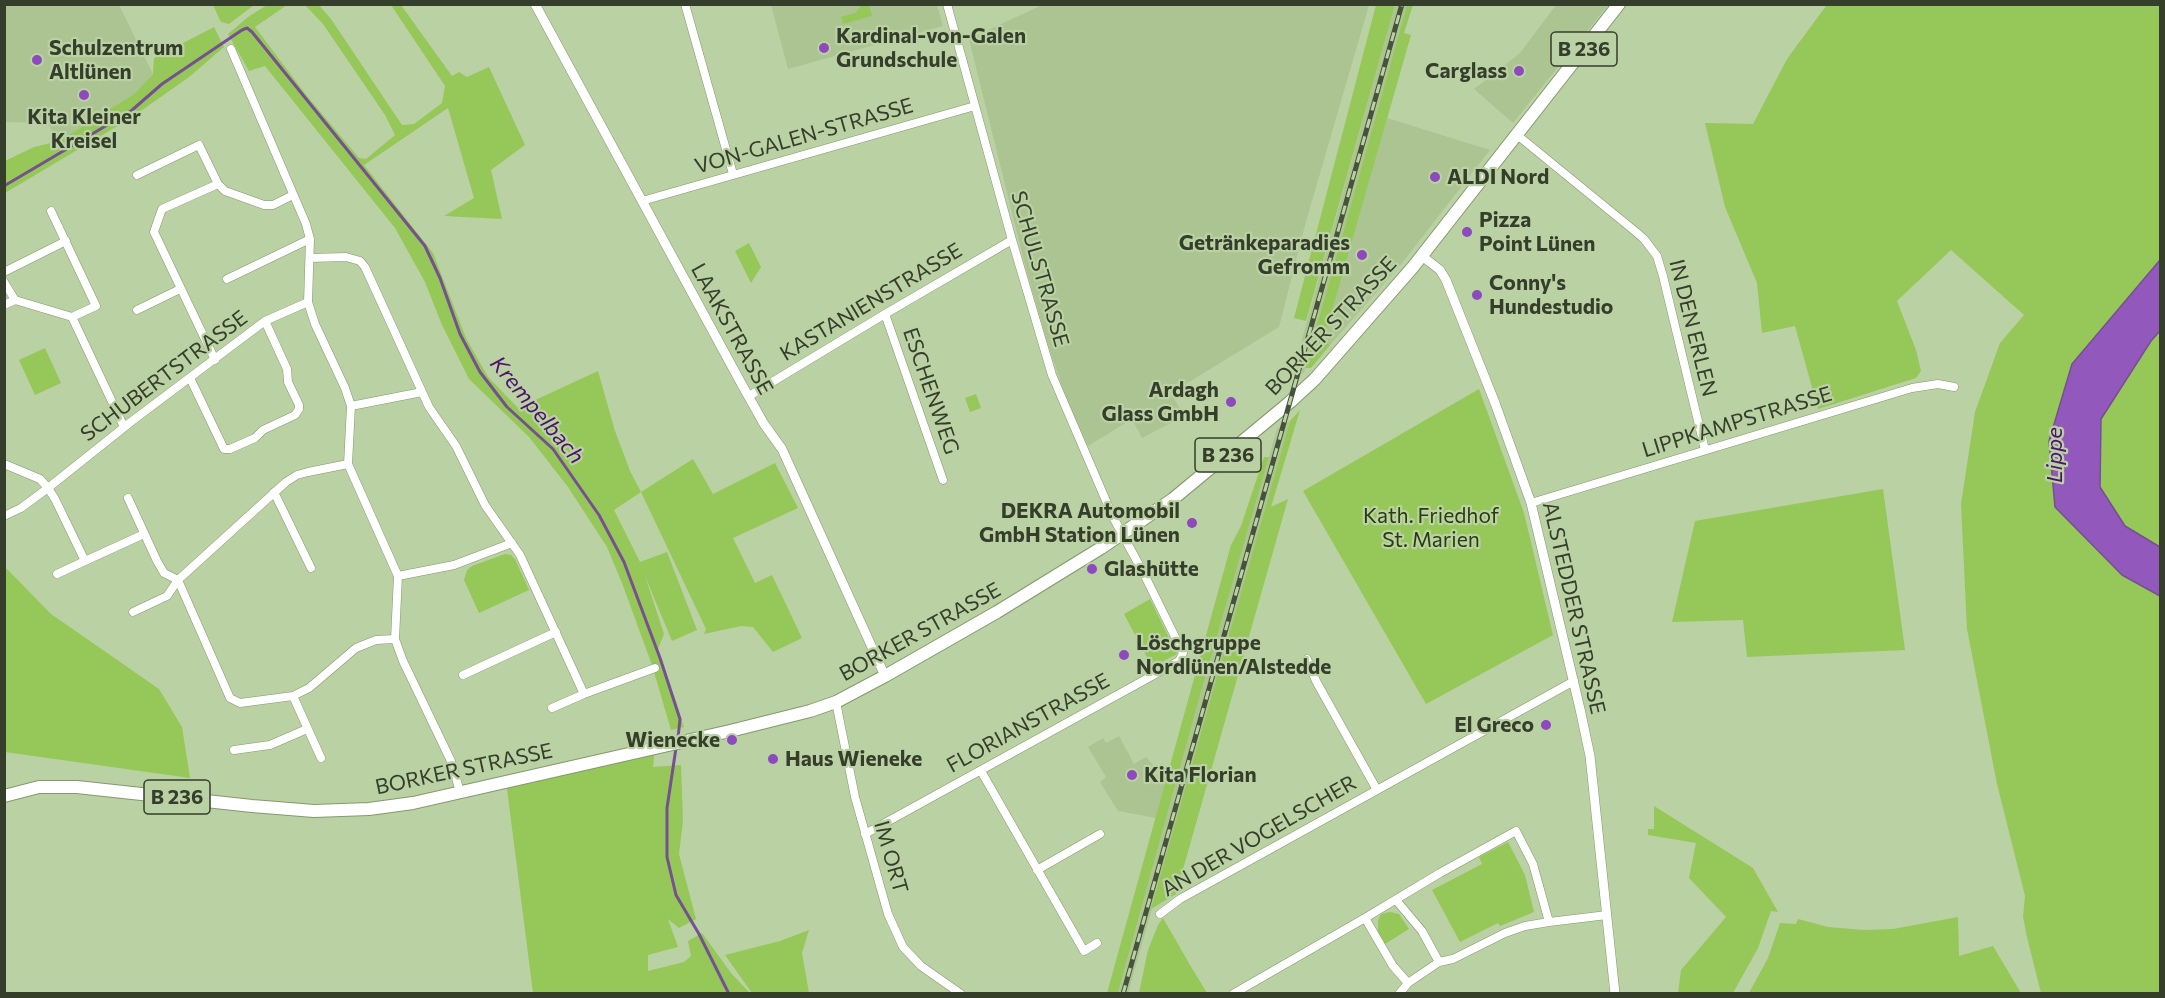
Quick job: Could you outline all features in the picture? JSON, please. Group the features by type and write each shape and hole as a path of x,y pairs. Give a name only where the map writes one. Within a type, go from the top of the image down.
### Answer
{"main road":[{"name":"BORKER STRASSE","path":"4,796 39,787 77,787 252,806 338,811 369,809 412,803 676,743 798,714 836,702 997,612 1122,534 1199,478 1302,392 1422,256 1619,4"}],"street":[{"name":"LAAKSTRASSE","path":"535,4 749,396 785,455 885,676"},
{"path":"685,4 733,174"},
{"name":"SCHULSTRASSE","path":"947,4 1052,375 1122,534"},
{"path":"231,49 310,239 308,302 315,324 351,406 348,464 398,576 395,639 403,661 451,761 460,792"},
{"name":"VON-GALEN-STRASSE","path":"642,201 975,106"},
{"name":"IN DEN ERLEN","path":"1516,134 1636,232 1657,256 1704,450"},
{"path":"137,175 199,145 218,184 225,191 264,205 273,205 293,195"},
{"path":"214,360 154,232 162,209 218,184"},
{"path":"4,305 15,300 72,317 96,306 51,211"},
{"path":"227,279 310,239"},
{"name":"KASTANIENSTRASSE","path":"749,396 1012,240"},
{"path":"4,272 66,241"},
{"name":"ALSTEDDER STRASSE","path":"1422,256 1440,270 1446,280 1496,403 1531,503 1590,756 1615,993"},
{"path":"310,258 346,257 360,261 365,267 429,407 456,446 485,505 520,555 584,694"},
{"path":"4,282 15,300"},
{"path":"137,310 180,289"},
{"name":"SCHUBERTSTRASSE","path":"4,516 21,508 48,488 124,427 265,321 308,302"},
{"name":"ESCHENWEG","path":"885,314 943,480"},
{"path":"72,317 124,427"},
{"path":"190,378 224,449 230,449 255,438 262,430 296,415 299,405 288,382 287,369 265,321"},
{"name":"LIPPKAMPSTRASSE","path":"1531,503 1912,388 1938,384 1954,387"},
{"path":"351,406 422,392"},
{"path":"4,464 40,479 48,488 85,561"},
{"path":"133,612 167,596 178,580 274,492 297,475 348,464"},
{"path":"274,492 311,568"},
{"path":"128,498 164,573 178,580 230,698 240,703 293,696 309,688 356,648 376,640 395,639"},
{"path":"57,574 144,534"},
{"name":"FLORIANSTRASSE","path":"865,834 1179,661 1182,657 1182,648 1122,534"},
{"path":"398,576 454,565 512,543"},
{"path":"463,675 556,632"},
{"name":"AN DER VOGELSCHER","path":"1307,659 1316,681 1377,790"},
{"path":"552,708 655,668"},
{"name":"AN DER VOGELSCHER","path":"1160,914 1180,899 1574,681"},
{"path":"293,696 321,758"},
{"name":"IM ORT","path":"836,702 855,797 888,914 903,947 921,966 961,993"},
{"path":"234,750 270,745 307,729"},
{"path":"981,771 1084,951 1098,944"},
{"path":"1233,993 1516,831 1533,864 1549,922"},
{"path":"1037,870 1100,834"},
{"path":"1396,900 1422,931 1439,962"},
{"path":"1400,993 1408,983 1439,962 1453,959 1505,933 1525,926 1607,915"},
{"path":"1365,918 1387,957 1408,983"}],"shaded area":[{"name":"Schulzentrum Altlünen","path":"5,5 119,5 153,74 134,94 59,141 47,123 5,122"},
{"name":"Kardinal-von-Galen Grundschule","path":"771,5 937,5 943,26 788,69"},
{"name":"Ardagh Glass GmbH","path":"1042,5 1369,5 1305,225 1279,327 1171,393 1184,416 1142,438 1132,419 1088,446 1069,406 1048,345 1025,265 969,39"},
{"path":"1395,5 1407,5 1304,372 1290,383"},
{"path":"1556,5 1608,5 1513,123 1474,89 1520,53"},
{"path":"1387,118 1490,150 1402,263 1330,345 1324,339"},
{"path":"1290,421 1128,993 1118,994 1201,692 1277,429"},
{"name":"Kita Florian","path":"1119,736 1134,764 1146,757 1153,765 1151,773 1167,778 1156,818 1118,811 1100,782 1106,777 1088,747 1103,738 1106,743"}],"green space":[{"path":"213,5 254,5 229,24 221,22"},
{"path":"267,5 287,5 255,27 307,96 359,158 366,159 395,135 385,115 323,24 305,5 319,5 331,19 402,125 414,124 442,103 445,86 391,5 401,5 452,76 459,72 467,77 489,67 525,145 491,170 502,219 444,216 474,198 448,108 364,165 433,253 466,338 488,377 518,408 598,371 615,431 630,471 641,492 614,510 640,562 667,552 697,630 672,641 645,576 664,634 658,649 684,727 671,730 652,665 607,547 568,487 529,437 469,379 442,325 425,282 395,228 265,66 249,71 228,34"},
{"path":"862,5 869,5 872,16 843,24 841,17 855,13"},
{"path":"1376,5 1395,5 1306,321 1294,318"},
{"path":"1407,5 1413,5 1404,33 1411,35 1324,339 1330,345 1311,368 1305,368"},
{"path":"1825,5 2160,5 2160,993 2041,993 2027,937 2023,917 2025,896 1997,784 1967,629 1961,504 1975,412 2000,343 2024,315 1951,250 1897,301 1916,350 1921,371 1916,378 1818,409 1795,326 1762,333 1757,283 1725,207 1705,123 1753,124 1787,59"},
{"path":"214,27 224,47 189,77 131,118 5,193 5,161 34,147 59,141 134,94 153,74 154,58"},
{"path":"749,243 761,267 751,283 735,251"},
{"path":"45,348 61,383 35,395 19,360"},
{"name":"Kath. Friedhof St. Marien","path":"1479,389 1524,513 1553,635 1426,704 1303,491"},
{"path":"976,394 981,408 970,412 965,398"},
{"path":"1300,410 1271,507 1288,499 1176,894 1151,909 1290,421"},
{"path":"1264,457 1269,457 1118,993 1107,993 1231,545 1241,526"},
{"path":"693,459 713,494 775,463 798,508 733,538 755,583 772,575 802,638 773,652 753,627 741,626 704,634 706,629 641,492"},
{"path":"1883,489 1905,650 1747,657 1743,620 1672,622 1695,521"},
{"path":"505,554 515,559 529,590 479,613 464,580 467,570"},
{"path":"7,569 51,614 159,689 182,727 190,778 5,752 4,570"},
{"path":"1150,599 1177,654 1152,667 1124,614"},
{"path":"655,748 653,767 681,765 683,821 679,854 696,919 679,928 668,919 678,947 648,955 648,971 684,962 691,956 688,941 702,933 731,973 750,993 533,993 506,781"},
{"path":"1654,806 1753,868 1778,912 1771,911 1758,948 1733,993 1678,993 1681,970 1726,917 1689,878 1696,843 1648,835 1648,829 1654,829"},
{"path":"1508,842 1525,875 1534,912 1500,926 1498,923 1460,942 1432,890 1482,864 1479,857"},
{"path":"1390,912 1399,914 1409,929 1385,944 1378,933 1378,921 1381,914"},
{"path":"1958,917 1959,956 1993,946 2021,993 1749,993 1768,958 1780,923 1796,924 1798,919 1828,927 1864,930 1893,929"},
{"path":"1163,918 1207,993 1139,993 1148,950"},
{"path":"809,930 802,953 809,993 752,993 725,955 780,941"}],"water":[{"name":"Lippe","path":"2160,260 2160,331 2151,341 2101,419 2100,487 2125,526 2160,547 2160,596 2122,575 2055,507 2049,441 2072,364"}],"waterway":[{"name":"Krempelbach","path":"4,186 131,111 162,84 242,30 247,28 252,32 425,246 440,278 460,334 480,372 507,407 553,449 599,515 624,562 660,658 680,719 678,738"},
{"name":"Krempelbach","path":"676,748 667,808 667,857 676,895 699,934 729,994"}],"railway":[{"path":"1123,994 1402,4"}],"place":[{"name":"Kardinal-von-Galen Grundschule","path":"824,48"},
{"name":"Schulzentrum Altlünen","path":"37,60"},
{"name":"Carglass","path":"1519,71"},
{"name":"Kita Kleiner Kreisel","path":"84,95"},
{"name":"ALDI Nord","path":"1435,177"},
{"name":"Pizza Point Lünen","path":"1467,232"},
{"name":"Getränkeparadies Gefromm","path":"1362,255"},
{"name":"Conny's Hundestudio","path":"1477,295"},
{"name":"Ardagh Glass GmbH","path":"1231,402"},
{"name":"DEKRA Automobil GmbH Station Lünen","path":"1192,523"},
{"name":"Glashütte","path":"1092,569"},
{"name":"Löschgruppe Nordlünen/Alstedde","path":"1124,655"},
{"name":"El Greco","path":"1546,725"},
{"name":"Wienecke","path":"732,740"},
{"name":"Haus Wieneke","path":"773,759"},
{"name":"Kita Florian","path":"1132,775"}]}
